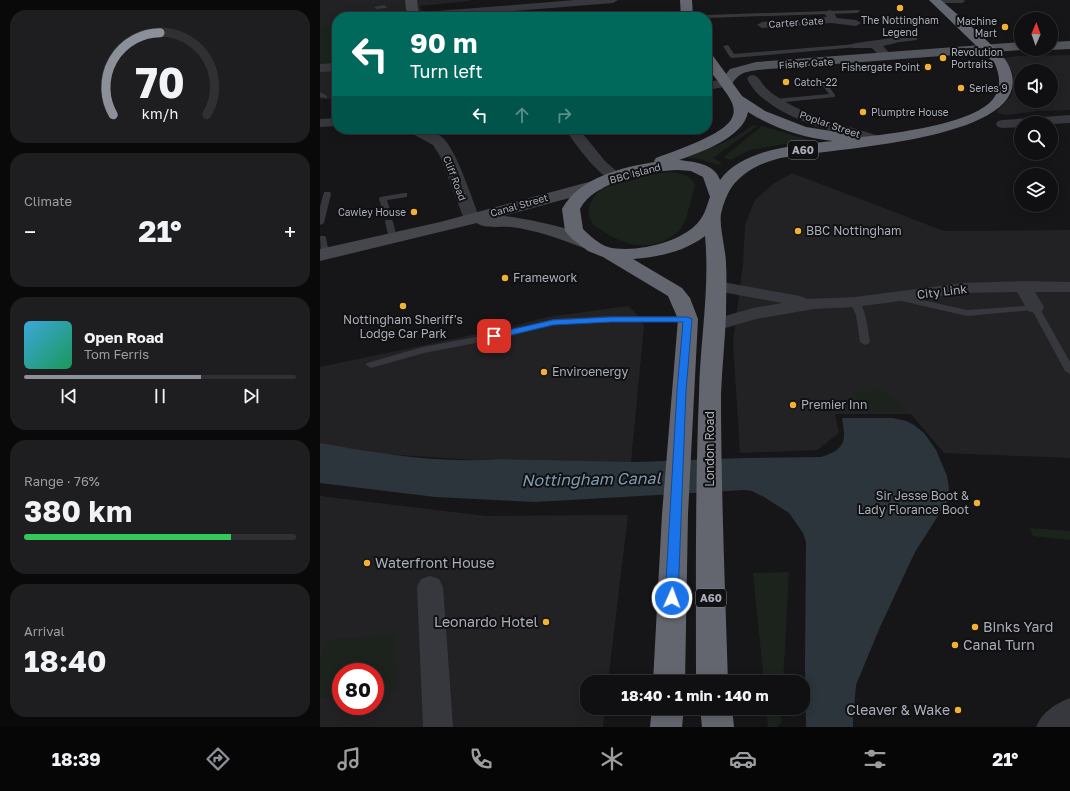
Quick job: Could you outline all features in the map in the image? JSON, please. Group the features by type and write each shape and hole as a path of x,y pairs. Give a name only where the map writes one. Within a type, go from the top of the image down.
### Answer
{"highway":[{"path":"686,0 686,12"},
{"name":"A60","path":"718,198 726,180 744,166 780,153 906,136 974,118 992,109 999,101 1007,85 1005,73 1000,61 936,1"},
{"name":"A60","path":"622,175 684,153 718,137 728,130 740,118 741,110 736,98 712,63"},
{"path":"736,98 758,114 813,133 839,137 871,138 906,136"},
{"name":"BBC Island","path":"682,165 698,168 710,174 718,198 712,216 698,232 676,245 644,252 608,253 587,243 574,231 571,209 583,194 596,185 622,175 656,166 682,165"},
{"name":"London Road","path":"712,216 717,263 717,286 710,392 712,675"},
{"name":"A60","path":"608,253 675,292 680,298 688,319 675,514 669,675"},
{"path":"666,727 667,715"},
{"path":"717,715 718,727"}],"main road":[{"path":"1058,46 1070,45"},
{"name":"Fisher Gate","path":"726,83 735,72 756,66 1014,46"}],"street":[{"path":"489,12 614,0"},
{"path":"411,9 436,12"},
{"name":"Carter Gate","path":"762,25 830,16 856,23"},
{"path":"856,46 892,41"},
{"path":"875,44 887,57"},
{"path":"320,68 332,67"},
{"name":"Poplar Street","path":"753,79 761,90 775,101 815,120 871,138"},
{"path":"712,85 726,83"},
{"path":"1003,124 1070,119"},
{"path":"320,123 332,122"},
{"name":"Cliff Road","path":"425,134 439,142 447,156 472,218"},
{"path":"576,134 600,164 622,175"},
{"name":"Canal Street","path":"443,226 596,185"},
{"name":"Canal Street","path":"322,249 391,230 486,221 526,223 587,243"},
{"name":"City Link","path":"717,286 814,303"},
{"path":"1023,286 1035,307"},
{"name":"City Link","path":"715,325 753,314 814,303 855,302 896,298 932,291 1023,286 1070,287"},
{"path":"430,587 438,727"},
{"path":"1051,727 1070,712"}],"lane":[{"path":"936,1 962,1"},
{"path":"377,7 384,7"},
{"path":"712,17 830,16 857,11"},
{"path":"892,41 915,39"},
{"path":"726,46 732,56 856,46"},
{"path":"775,101 833,96 822,82"},
{"path":"320,221 327,194"},
{"path":"387,213 383,199 404,195"},
{"path":"896,298 967,313 1035,307 1070,371"},
{"path":"855,302 861,315 865,342"},
{"path":"371,365 423,350 507,334 553,322 611,319 688,319"}],"shaded area":[{"path":"320,0 470,0 420,6 424,12 332,12 332,99 320,99"},
{"path":"459,9 460,12 424,12"},
{"path":"320,25 332,25 332,64 320,65"},
{"path":"1070,55 1070,110 1038,111 1005,115 996,112 1011,96 1013,86 1013,73 1004,58 1018,56"},
{"path":"753,125 757,126 713,158 722,163 718,165 699,159 683,157 711,148 737,136"},
{"path":"762,126 809,140 750,150 730,160 724,157"},
{"path":"669,172 688,177 695,186 682,227 674,235 658,243 650,245 635,245 620,241 597,228 593,224 589,214 590,204 596,195 604,188 657,173"},
{"path":"792,173 944,231 1070,230 1070,458 944,453 911,414 835,414 839,433 817,450 740,453 733,342 743,264 745,225 755,200 773,184"},
{"path":"628,306 638,316 644,326 631,462 498,459 475,460 385,454 320,443 320,367 501,329 547,317"},
{"path":"883,391 908,410 861,411 855,392"},
{"path":"320,496 486,516 628,515 609,675 580,675 580,715 604,715 603,727 320,727"},
{"path":"1030,528 1070,531 1070,540 1033,536"},
{"path":"789,572 783,675 763,675 753,573"},
{"path":"394,635 397,690 384,691 384,663 332,663 332,697 320,698 320,658 326,640"},
{"path":"767,715 781,715 781,723 777,727 768,727"}],"water":[{"name":"Nottingham Canal","path":"842,418 893,418 906,421 914,425 924,433 936,450 947,476 949,488 948,500 915,552 880,627 856,685 853,727 806,727 806,715 810,715 810,675 805,675 806,542 803,533 789,513 752,491 745,490 535,502 435,497 320,483 320,443 386,454 431,459 637,462 821,457 835,451 840,447 844,438"}],"place":[{"name":"The Nottingham Legend","path":"900,8"},
{"name":"Machine Mart","path":"1005,27"},
{"name":"Revolution Portraits","path":"943,58"},
{"name":"Fishergate Point","path":"928,67"},
{"name":"Catch-22","path":"786,82"},
{"name":"Series 9","path":"961,88"},
{"name":"Plumptre House","path":"863,112"},
{"name":"Cawley House","path":"414,212"},
{"name":"BBC Nottingham","path":"798,231"},
{"name":"Framework","path":"505,278"},
{"name":"Nottingham Sheriff's Lodge Car Park","path":"403,306"},
{"name":"Enviroenergy","path":"544,372"},
{"name":"Premier Inn","path":"793,405"},
{"name":"Sir Jesse Boot & Lady Florance Boot","path":"977,503"},
{"name":"Waterfront House","path":"367,563"},
{"name":"Leonardo Hotel","path":"546,622"},
{"name":"Binks Yard","path":"975,627"},
{"name":"Canal Turn","path":"955,645"},
{"name":"Cleaver & Wake","path":"958,710"}],"route":[{"path":"494,336 553,322 611,319 688,319 678,460 672,570 672,598"}]}
